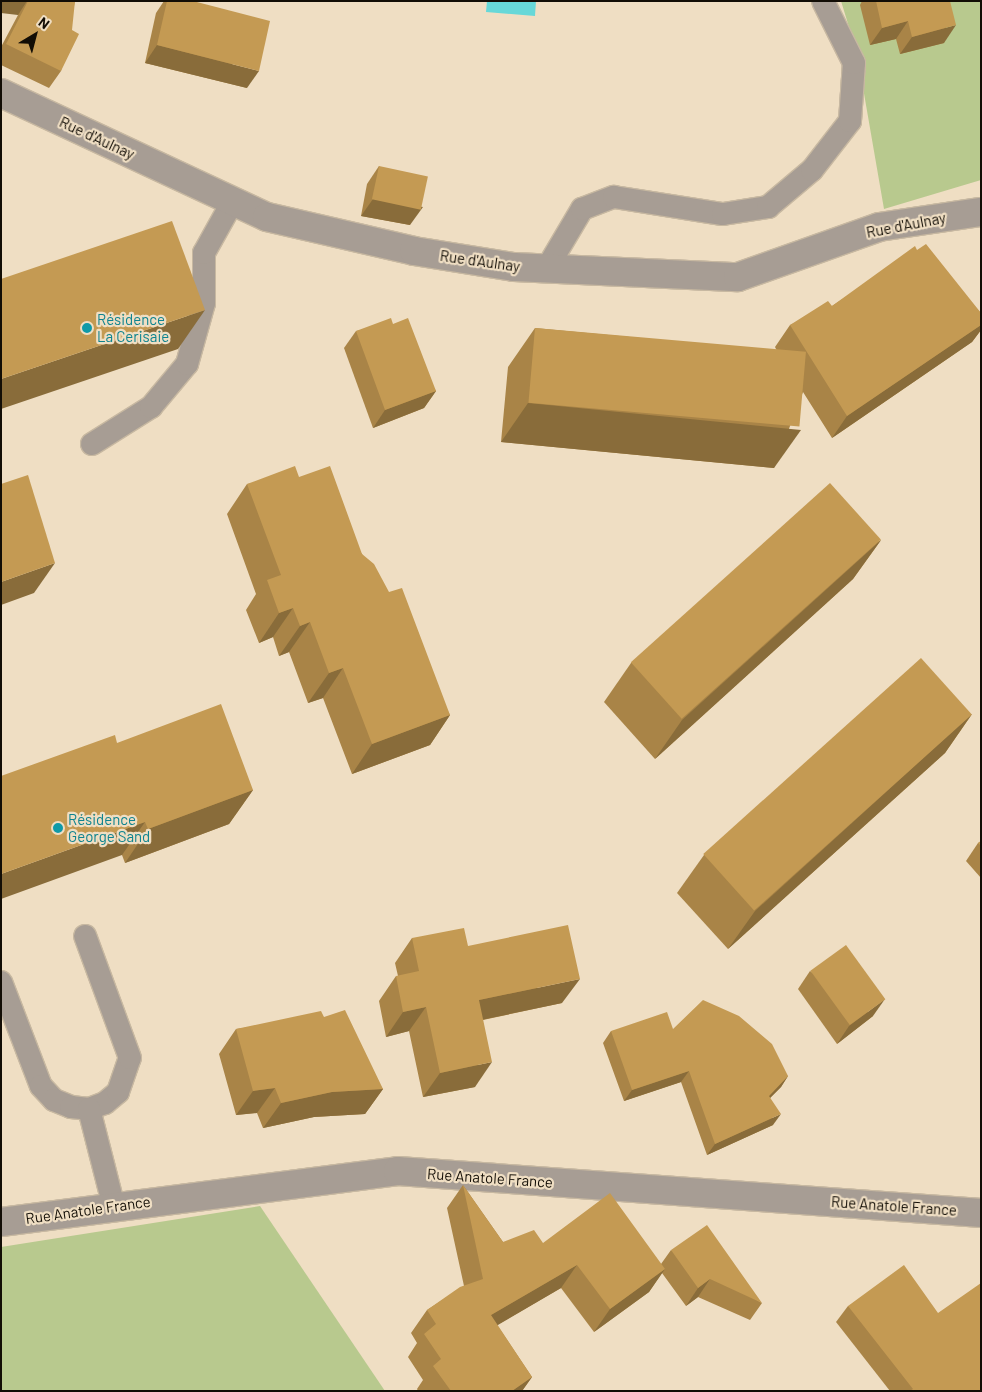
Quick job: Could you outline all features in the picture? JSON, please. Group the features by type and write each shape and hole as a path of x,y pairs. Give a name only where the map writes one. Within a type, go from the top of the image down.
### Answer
{"street":[{"name":"Rue d'Aulnay","path":"1,93 268,217 414,251 547,268 738,277 879,227 981,212"},
{"name":"Rue Anatole France","path":"1,1222 398,1171 981,1213"}],"lane":[{"path":"547,268 582,208 614,197 723,214 768,207 812,170 850,121 854,64 823,1"},
{"path":"92,444 151,407 187,364 204,303 204,253 233,202"},
{"path":"1,982 41,1086 54,1100 89,1109 118,1092 130,1058 84,936"},
{"path":"89,1109 114,1206"}],"green space":[{"path":"841,1 981,1 981,180 884,209 857,53"},
{"path":"260,1206 385,1391 1,1391 1,1247"}],"water":[{"path":"487,1 536,1 535,16 486,12"}],"building":[{"path":"28,1 75,1 72,30 79,34 61,71 6,44"},
{"path":"167,1 193,1 270,21 259,71 157,45"},
{"path":"876,1 950,1 956,25 912,37 908,21 882,28"},
{"path":"379,166 428,176 421,210 372,199"},
{"path":"172,221 205,310 1,379 1,279"},
{"path":"926,244 981,313 981,325 847,416 790,325 828,301 832,306 915,246 917,250"},
{"path":"391,318 393,324 408,318 436,391 385,410 356,331"},
{"path":"535,328 806,352 799,426 528,403"},
{"path":"295,466 299,477 330,466 362,554 374,564 389,592 402,588 450,715 372,744 343,668 329,673 310,622 300,626 293,608 279,613 267,580 281,575 247,484"},
{"path":"28,475 55,563 1,582 1,484"},
{"path":"830,483 881,539 682,719 631,662"},
{"path":"921,658 972,714 754,911 703,854"},
{"path":"221,704 253,790 148,829 145,822 1,874 1,776 115,735 117,743"},
{"path":"568,925 580,979 479,1000 492,1062 440,1073 426,1007 403,1012 396,976 419,971 412,938 464,928 468,946"},
{"path":"846,945 885,999 850,1025 810,971"},
{"path":"703,1000 739,1016 772,1044 788,1076 769,1096 781,1114 715,1144 689,1071 632,1090 611,1031 667,1012 673,1029"},
{"path":"345,1010 383,1089 332,1092 281,1103 275,1088 253,1091 236,1029 321,1011 324,1017"},
{"path":"463,1185 503,1242 534,1230 543,1243 610,1193 665,1269 610,1309 577,1265 491,1315 532,1377 512,1391 451,1391 433,1366 441,1359 424,1334 436,1324 427,1310 460,1287 483,1279"},
{"path":"707,1225 762,1303 710,1279 698,1288 671,1250"},
{"path":"904,1265 938,1313 981,1283 981,1391 910,1391 913,1389 848,1306"}],"place":[{"name":"Résidence La Cerisaie","path":"87,328"},
{"name":"Résidence George Sand","path":"58,828"}]}
